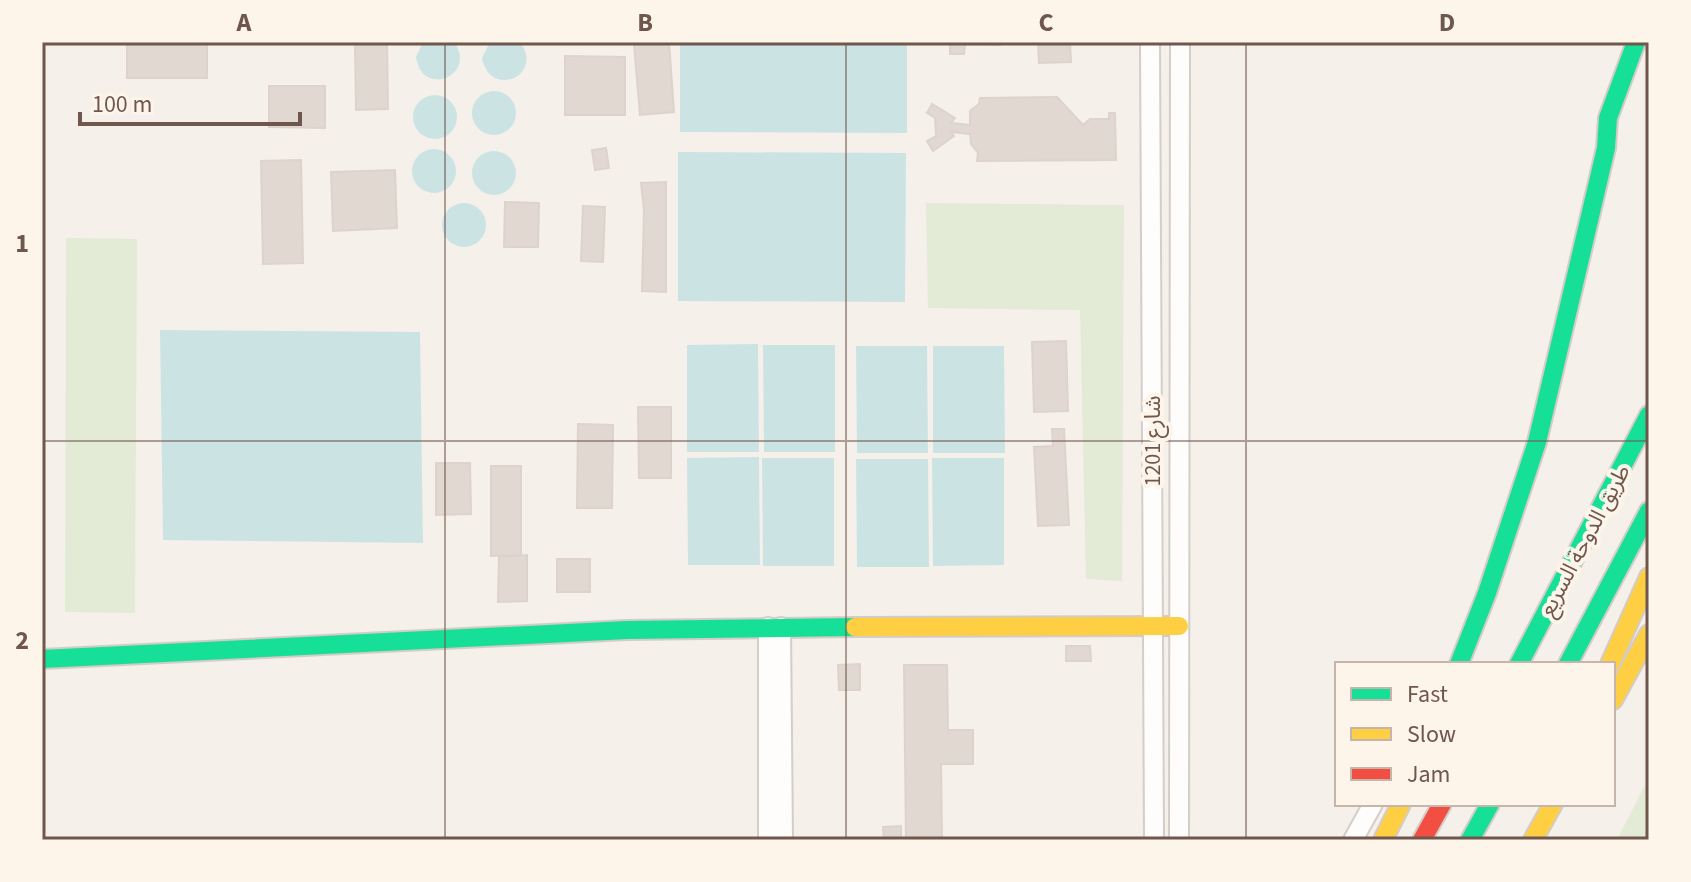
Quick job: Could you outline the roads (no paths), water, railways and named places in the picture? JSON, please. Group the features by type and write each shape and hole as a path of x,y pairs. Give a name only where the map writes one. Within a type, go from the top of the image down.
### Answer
{"main road":[{"path":"1460,662 1487,593 1537,442 1606,148 1608,118 1636,42"},
{"path":"1606,148 1642,79"},
{"name":"طريق الدوحة السريع","path":"1520,662 1649,415"},
{"name":"طريق الدوحة السريع","path":"1569,662 1649,511"},
{"path":"1611,662 1649,577"},
{"path":"47,662 627,630 1179,626"},
{"path":"1615,696 1649,634"},
{"path":"1383,840 1400,806"},
{"path":"1422,840 1441,806"},
{"path":"1470,840 1489,806"},
{"path":"1533,840 1548,808"}],"street":[{"name":"شارع 1201","path":"1150,42 1154,840"},
{"name":"شارع 1201","path":"1179,840 1180,42"},
{"path":"768,840 774,627"},
{"path":"774,627 783,840"},
{"path":"1353,840 1372,806"}]}
